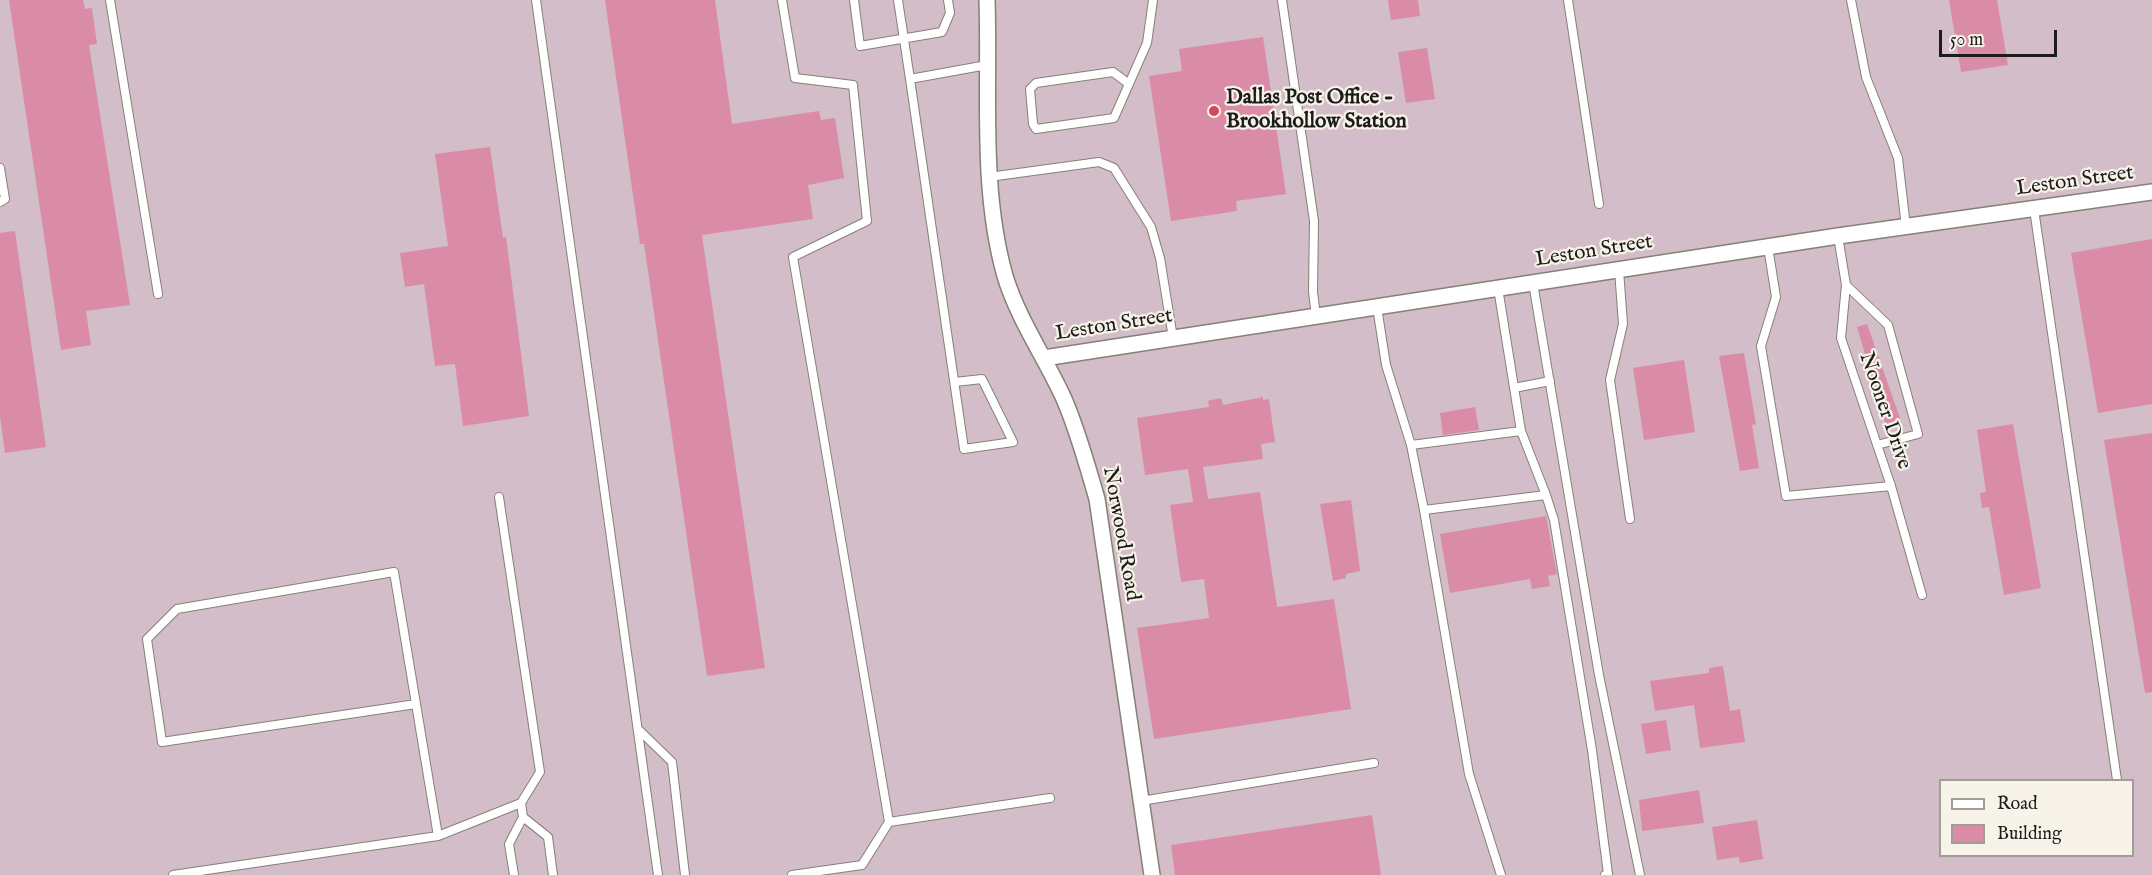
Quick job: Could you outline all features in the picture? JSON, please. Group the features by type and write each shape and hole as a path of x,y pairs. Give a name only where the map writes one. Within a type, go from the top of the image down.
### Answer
{"street":[{"name":"Norwood Road","path":"987,0 989,177 997,243 1006,279 1082,445 1097,499 1152,875"},
{"name":"Leston Street","path":"1044,358 1838,236 2152,192"}],"lane":[{"path":"110,0 158,294"},
{"path":"536,0 658,875"},
{"path":"782,0 795,78 853,85 867,221 793,257 889,822 862,866 792,875"},
{"path":"854,0 860,46 942,32 950,13 948,0"},
{"path":"898,0 964,449 1013,442 982,379 955,382"},
{"path":"1129,84 1113,72 1036,83 1030,89 1033,124 1036,129 1114,118 1129,84 1147,43 1153,0"},
{"path":"1282,0 1314,221 1313,292 1316,316"},
{"path":"1568,0 1599,204"},
{"path":"1851,0 1866,77 1898,158 1906,227"},
{"path":"910,79 987,65"},
{"path":"989,177 1099,162 1114,168 1150,227 1160,258 1173,338"},
{"path":"0,168 5,199 0,202"},
{"path":"2034,209 2117,779"},
{"name":"Nooner Drive","path":"1838,236 1846,285 1841,338 1891,486 1922,595"},
{"path":"1768,247 1776,297 1761,346 1786,496 1891,486"},
{"path":"1619,270 1623,324 1610,380 1630,519"},
{"path":"1533,283 1599,675 1640,875"},
{"path":"1846,285 1888,326 1918,434 1877,446"},
{"path":"1498,288 1521,431 1554,520 1590,739 1608,874 1605,875"},
{"path":"1377,307 1386,365 1411,446 1424,510 1468,774 1502,875"},
{"path":"1514,388 1550,381"},
{"path":"1411,446 1521,431"},
{"path":"1424,510 1545,495"},
{"path":"173,875 438,836 521,803 540,772 499,497"},
{"path":"416,704 162,742 147,639 177,609 394,572 416,704 438,836"},
{"path":"638,729 672,762 685,875"},
{"path":"1141,801 1374,763"},
{"path":"889,822 1050,798"},
{"path":"514,875 509,844 523,817 521,803"},
{"path":"523,817 548,837 553,875"}],"shaded area":[{"path":"0,0 2152,0 2152,875 0,875"}],"building":[{"path":"9,0 83,0 85,9 92,8 97,44 89,45 130,305 86,311 91,345 61,350"},
{"path":"605,0 715,0 732,124 819,111 821,120 835,118 844,178 808,185 813,219 702,235 765,668 707,676 644,244 640,244"},
{"path":"1388,0 1418,0 1420,16 1391,20"},
{"path":"1949,0 1997,0 2008,65 1961,72"},
{"name":"Dallas Post Office - Brookhollow Station","path":"1263,37 1286,194 1236,201 1237,211 1171,221 1149,76 1182,71 1179,49"},
{"path":"1427,48 1435,99 1406,103 1398,52"},
{"path":"490,147 503,238 506,237 529,416 463,426 455,364 435,366 424,284 405,287 400,253 448,246 435,154"},
{"path":"15,231 46,447 5,453 0,416 0,233"},
{"path":"2152,239 2152,404 2098,413 2071,253"},
{"path":"1867,324 1901,421 1886,426 1857,327"},
{"path":"1744,353 1756,424 1752,425 1759,468 1740,471 1719,356"},
{"path":"1684,360 1695,432 1644,440 1633,368"},
{"path":"1263,397 1263,400 1269,399 1275,442 1261,444 1263,459 1203,467 1208,499 1260,492 1277,607 1334,599 1351,709 1154,739 1137,628 1209,618 1204,579 1181,582 1170,505 1193,502 1188,469 1145,475 1137,418 1209,407 1208,401 1221,398 1223,405"},
{"path":"1475,407 1479,430 1443,435 1440,413"},
{"path":"2013,424 2041,588 2004,595 1989,507 1982,508 1980,493 1986,492 1977,430"},
{"path":"2152,433 2152,692 2145,693 2104,440"},
{"path":"1351,500 1360,571 1346,574 1346,578 1333,581 1320,504"},
{"path":"1546,516 1557,574 1548,576 1550,586 1532,589 1530,579 1450,593 1440,534"},
{"path":"1723,666 1730,711 1740,709 1745,742 1700,748 1694,705 1655,711 1650,681 1709,673 1709,668"},
{"path":"1666,720 1671,750 1646,754 1641,724"},
{"path":"1699,790 1704,823 1642,831 1639,800"},
{"path":"1372,815 1381,875 1175,875 1171,845"},
{"path":"1757,820 1763,859 1740,863 1739,857 1717,860 1712,827"}],"place":[{"name":"Dallas Post Office - Brookhollow Station","path":"1214,111"}]}
